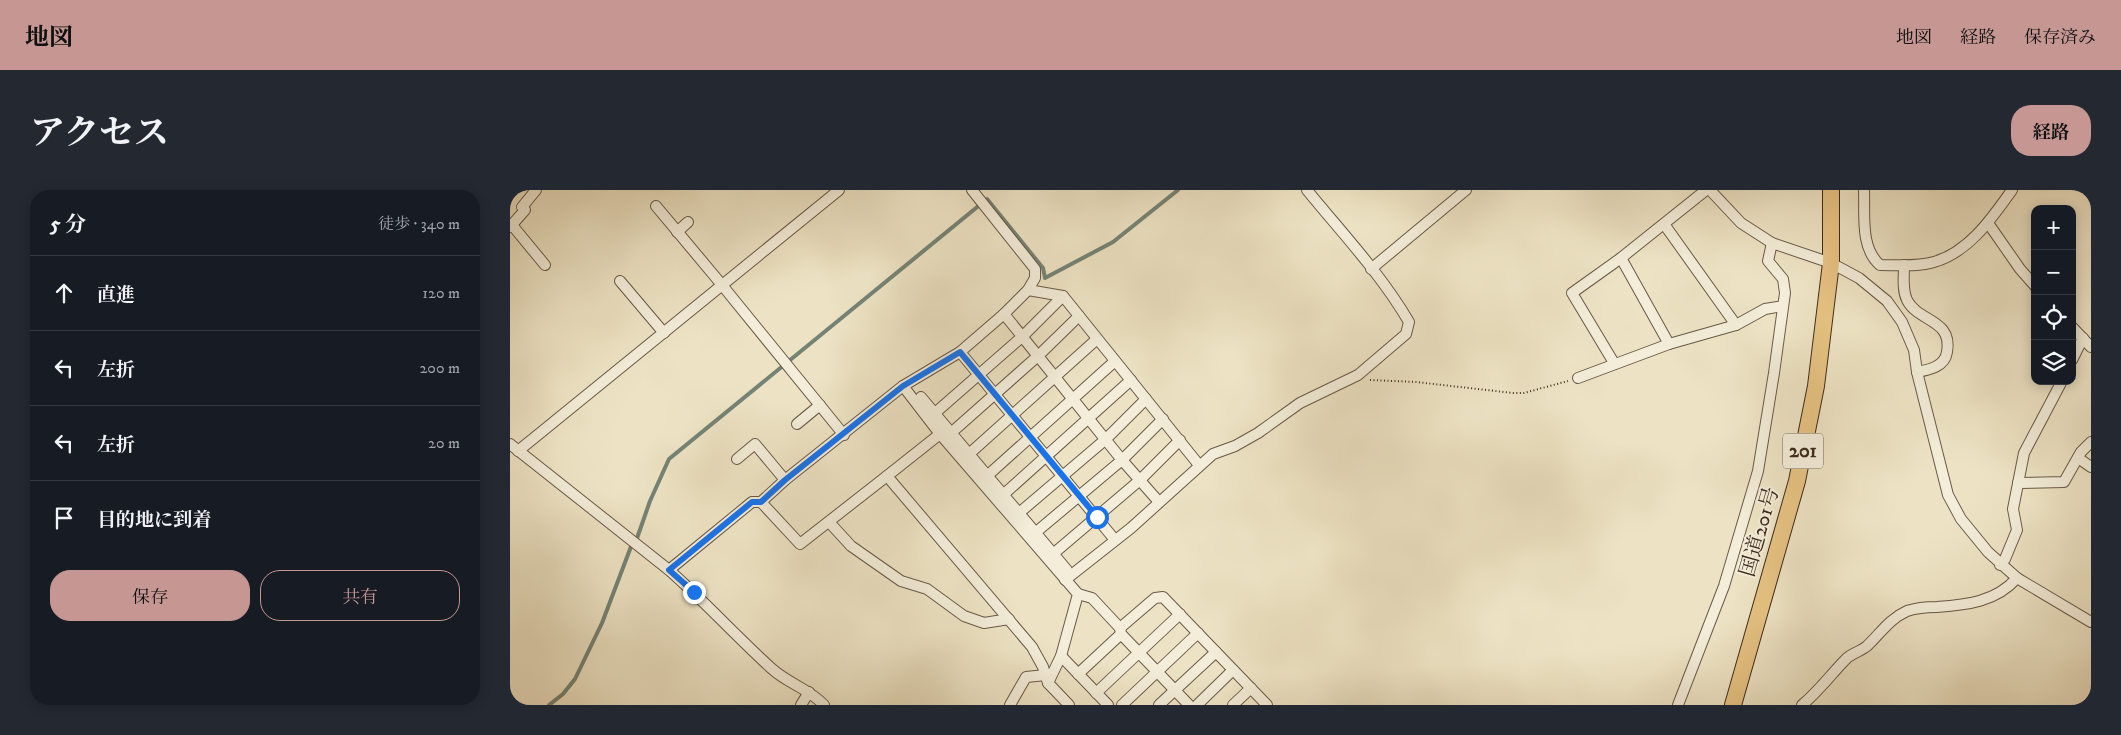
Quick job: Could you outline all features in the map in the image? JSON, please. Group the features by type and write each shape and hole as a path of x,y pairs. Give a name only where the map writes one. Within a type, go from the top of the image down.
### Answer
{"highway":[{"name":"国道201号","path":"1733,705 1797,481 1816,386 1831,263 1831,190"}],"street":[{"path":"536,190 522,207 525,210 511,226 544,265"},
{"path":"824,705 809,692 772,670 694,592 669,570 514,447 664,333 839,190"},
{"path":"669,570 752,502 761,502 785,480 844,435 903,386 960,352 1004,314 1028,290 1035,278 1035,269 972,190"},
{"path":"1066,575 1115,540 1213,454 1235,446 1258,434 1300,403 1358,375 1406,334 1408,322 1371,269 1307,190"},
{"path":"1371,269 1466,190"},
{"path":"1614,363 1572,293 1621,258 1708,190 1741,223 1772,243 1831,263 1860,278 1887,301 1902,322 1914,350 1917,372 1948,496 1961,519 2000,565 2017,578 2091,622"},
{"path":"1864,190 1867,246 1871,255 1880,265 1904,266 1934,263 1961,249 1988,223 2012,190"},
{"path":"656,206 844,435"},
{"path":"677,232 688,222"},
{"path":"1988,223 2031,281"},
{"path":"1664,224 1736,326"},
{"path":"1678,705 1724,586 1758,471 1785,293 1784,279 1768,261 1772,243"},
{"path":"1621,258 1669,344"},
{"path":"1904,266 1904,293 1908,302 1916,311 1932,320 1943,330 1948,342 1947,355 1940,363 1934,368 1917,372"},
{"path":"620,281 664,333"},
{"path":"1028,290 1062,296 1098,338 1199,465"},
{"path":"934,413 1023,336 1062,296"},
{"path":"1578,378 1669,344 1736,326 1765,309 1782,306"},
{"path":"1004,314 1057,377 1122,460 1159,502"},
{"path":"761,502 800,544 995,394 1079,316"},
{"path":"2076,330 2091,347"},
{"path":"969,454 1057,377 1098,338"},
{"path":"2076,352 2083,338"},
{"path":"960,352 1115,540"},
{"path":"987,476 1115,361"},
{"path":"1003,495 1048,457 1131,380"},
{"path":"2000,565 2005,560 2017,530 2013,509 2026,446 2060,385"},
{"path":"903,386 946,433 1066,575"},
{"path":"921,397 934,413 946,433 969,454 1053,554 1078,594 1092,598 1139,653 1189,705"},
{"path":"1019,513 1106,439 1146,399"},
{"path":"797,424 820,405"},
{"path":"1035,533 1122,460 1163,419"},
{"path":"1053,554 1140,480 1180,440"},
{"path":"2018,482 2064,482 2078,458 2091,442"},
{"path":"737,459 755,444 785,480"},
{"path":"2078,458 2091,467"},
{"path":"887,476 1032,647 1047,679 1069,705"},
{"path":"829,522 851,546 886,571 902,581 927,589 964,616 984,623 1009,619"},
{"path":"1802,705 1848,658 1867,646 1895,618 1908,611 1966,605 1982,601 1998,594 2010,586 2017,578"},
{"path":"1047,679 1061,656 1078,594"},
{"path":"1078,674 1155,598 1163,596 1267,705"},
{"path":"1096,693 1180,614"},
{"path":"1122,705 1198,633"},
{"path":"1159,705 1216,652"},
{"path":"1061,656 1108,705"},
{"path":"1197,705 1234,670"},
{"path":"1010,705 1026,677 1047,679"},
{"path":"1233,705 1251,688"},
{"path":"801,705 809,692"}],"path":[{"path":"1358,375 1369,380 1416,382 1513,393 1524,393 1578,378"}],"waterway":[{"path":"549,705 563,694 575,679 602,623 632,544 635,544 650,501 669,459 987,199 1043,268 1045,278 1113,242 1178,190"}],"route":[{"path":"694,592 669,570 752,502 761,502 785,480 844,435 903,386 960,352 1097,517"}]}
